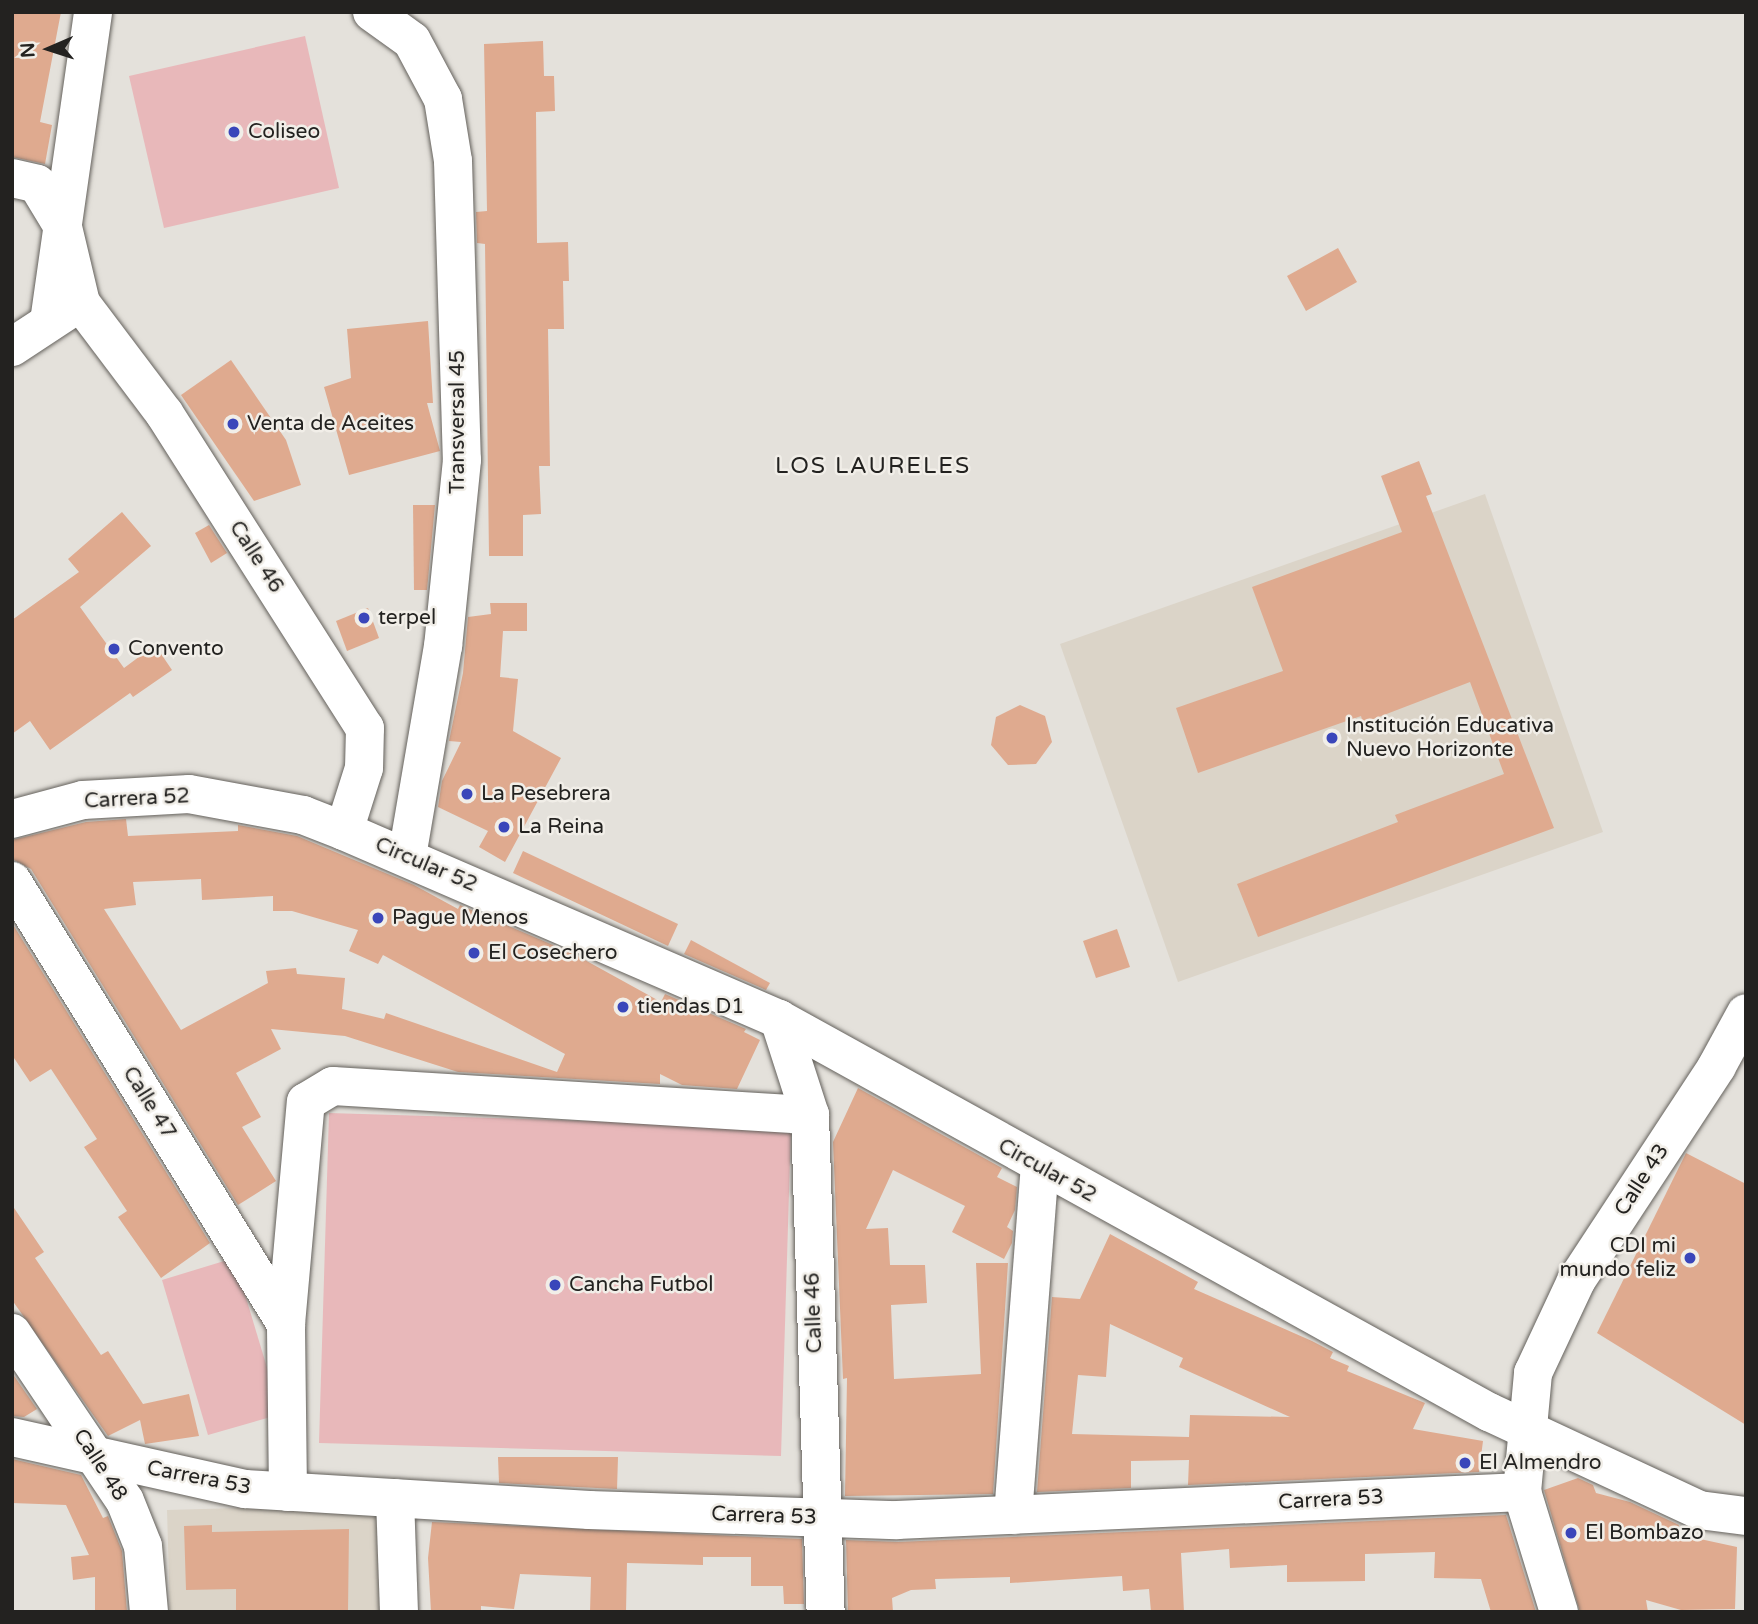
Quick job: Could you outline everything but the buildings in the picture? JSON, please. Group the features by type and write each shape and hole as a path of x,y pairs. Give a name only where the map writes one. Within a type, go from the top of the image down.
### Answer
{"street":[{"path":"12,347 65,312 63,227 93,12"},
{"name":"Transversal 45","path":"372,12 412,40 443,99 453,161 462,460 443,646 407,857"},
{"path":"12,178 37,184 63,227"},
{"name":"Calle 46","path":"65,312 164,413 365,728 364,768 344,831"},
{"name":"Carrera 52","path":"12,819 83,800 189,794 303,816 344,831"},
{"name":"Circular 52","path":"344,831 779,1019 1040,1167 1528,1431 1699,1510 1746,1516"},
{"name":"Calle 47","path":"12,881 286,1324"},
{"name":"Calle 43","path":"1522,1492 1533,1373 1576,1281 1717,1066 1746,1014"},
{"name":"Calle 46","path":"779,1019 810,1115 826,1612"},
{"path":"288,1492 286,1324 306,1102 333,1086 810,1115"},
{"path":"1013,1515 1040,1167"},
{"name":"Calle 48","path":"12,1333 125,1501 144,1546 149,1612"},
{"name":"Carrera 53","path":"12,1437 245,1489 395,1499 821,1517 1013,1515 1522,1492"},
{"path":"1522,1492 1559,1612"},
{"path":"395,1499 399,1612"}],"shaded area":[{"name":"Coliseo","path":"305,36 339,188 164,228 129,76"},
{"name":"Institución Educativa Nuevo Horizonte","path":"1485,494 1603,832 1178,982 1060,644"},
{"name":"Cancha Futbol","path":"329,1113 791,1127 781,1456 319,1443"},
{"path":"234,1258 281,1414 208,1435 162,1280"},
{"path":"380,1504 384,1612 170,1612 167,1510"}],"place":[{"name":"Coliseo","path":"234,132"},
{"name":"Venta de Aceites","path":"233,424"},
{"name":"terpel","path":"364,618"},
{"name":"Convento","path":"114,649"},
{"name":"Institución Educativa Nuevo Horizonte","path":"1332,738"},
{"name":"La Pesebrera","path":"467,794"},
{"name":"La Reina","path":"504,827"},
{"name":"Pague Menos","path":"378,918"},
{"name":"El Cosechero","path":"474,953"},
{"name":"tiendas D1","path":"623,1007"},
{"name":"CDI mi mundo feliz","path":"1690,1258"},
{"name":"Cancha Futbol","path":"555,1285"},
{"name":"El Almendro","path":"1465,1463"},
{"name":"El Bombazo","path":"1571,1533"}],"district":[{"name":"LOS LAURELES","path":"873,466"}]}
